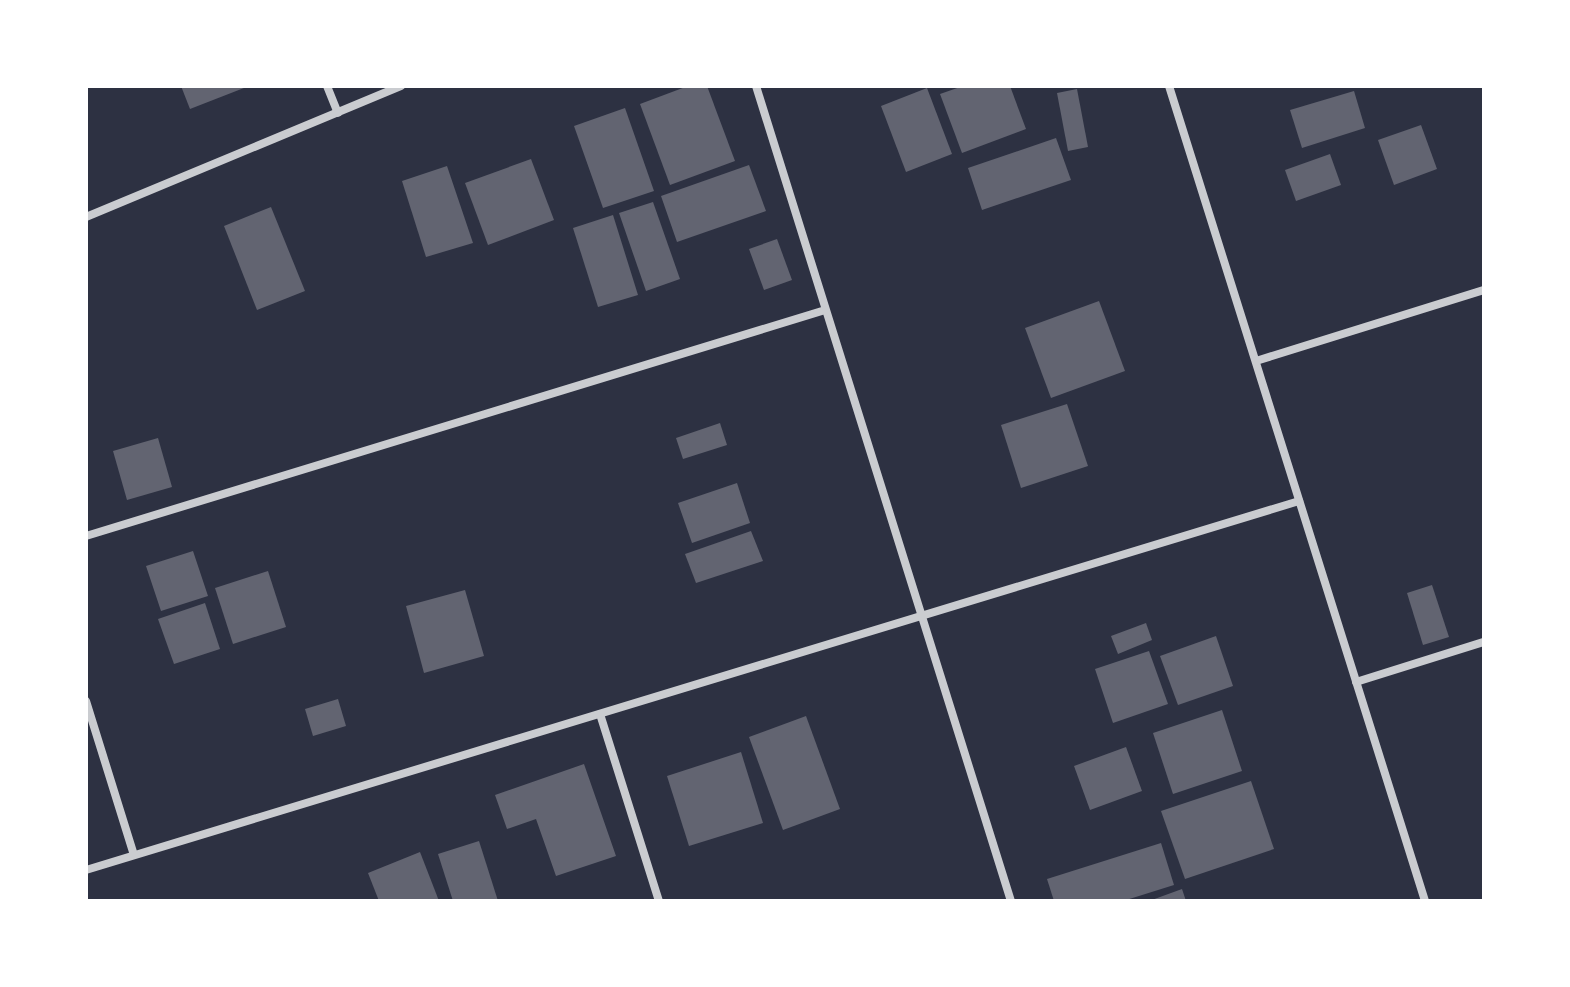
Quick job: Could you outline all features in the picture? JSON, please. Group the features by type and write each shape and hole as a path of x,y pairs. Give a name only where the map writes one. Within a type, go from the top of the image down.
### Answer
{"street":[{"path":"327,86 338,113"},
{"path":"86,217 401,86"},
{"path":"756,86 1011,901"},
{"path":"1169,86 1425,901"},
{"path":"1256,361 1484,290"},
{"path":"86,536 825,310"},
{"path":"86,870 1299,501"},
{"path":"1356,682 1484,642"},
{"path":"86,701 134,855"},
{"path":"600,714 659,901"}],"building":[{"path":"181,86 249,86 190,109"},
{"path":"688,86 707,86 735,161 670,185 640,104"},
{"path":"963,86 1010,86 1026,129 962,153 940,94"},
{"path":"927,88 952,154 906,172 881,106"},
{"path":"1077,89 1088,147 1068,151 1057,93"},
{"path":"1354,91 1365,128 1302,148 1290,110"},
{"path":"625,108 654,191 603,208 574,126"},
{"path":"1421,125 1437,169 1394,185 1378,140"},
{"path":"1056,138 1071,180 982,210 968,168"},
{"path":"1330,154 1341,185 1296,201 1285,170"},
{"path":"531,159 554,220 488,245 465,183"},
{"path":"749,165 766,211 677,242 661,196"},
{"path":"447,166 473,243 426,257 402,181"},
{"path":"653,202 680,279 646,291 619,213"},
{"path":"271,207 305,291 257,310 224,226"},
{"path":"613,215 638,295 598,307 573,228"},
{"path":"777,239 792,280 764,290 749,249"},
{"path":"1099,301 1125,371 1051,398 1025,328"},
{"path":"1067,404 1088,466 1021,488 1001,425"},
{"path":"720,423 727,445 683,459 676,438"},
{"path":"158,438 172,487 127,500 113,451"},
{"path":"737,483 750,523 692,543 678,503"},
{"path":"751,531 763,561 696,583 685,554"},
{"path":"193,551 208,596 161,611 146,566"},
{"path":"268,571 286,627 233,644 215,588"},
{"path":"1432,585 1449,637 1423,645 1407,593"},
{"path":"465,590 484,656 424,673 406,606"},
{"path":"205,603 220,649 174,664 158,619"},
{"path":"1146,623 1152,640 1118,654 1111,636"},
{"path":"1216,636 1233,686 1178,705 1160,656"},
{"path":"1149,651 1168,704 1113,723 1095,669"},
{"path":"338,699 346,726 313,736 305,709"},
{"path":"1222,710 1242,771 1173,794 1153,733"},
{"path":"806,716 840,809 783,830 749,737"},
{"path":"1126,747 1142,791 1090,810 1074,766"},
{"path":"741,752 763,823 689,846 667,776"},
{"path":"584,764 616,856 556,876 536,819 507,829 495,795"},
{"path":"1251,781 1274,849 1185,879 1161,811"},
{"path":"479,841 498,901 453,901 438,854"},
{"path":"1161,843 1174,885 1123,901 1054,901 1047,879"},
{"path":"420,852 439,901 379,901 368,873"},
{"path":"1182,889 1186,901 1149,901"}]}
